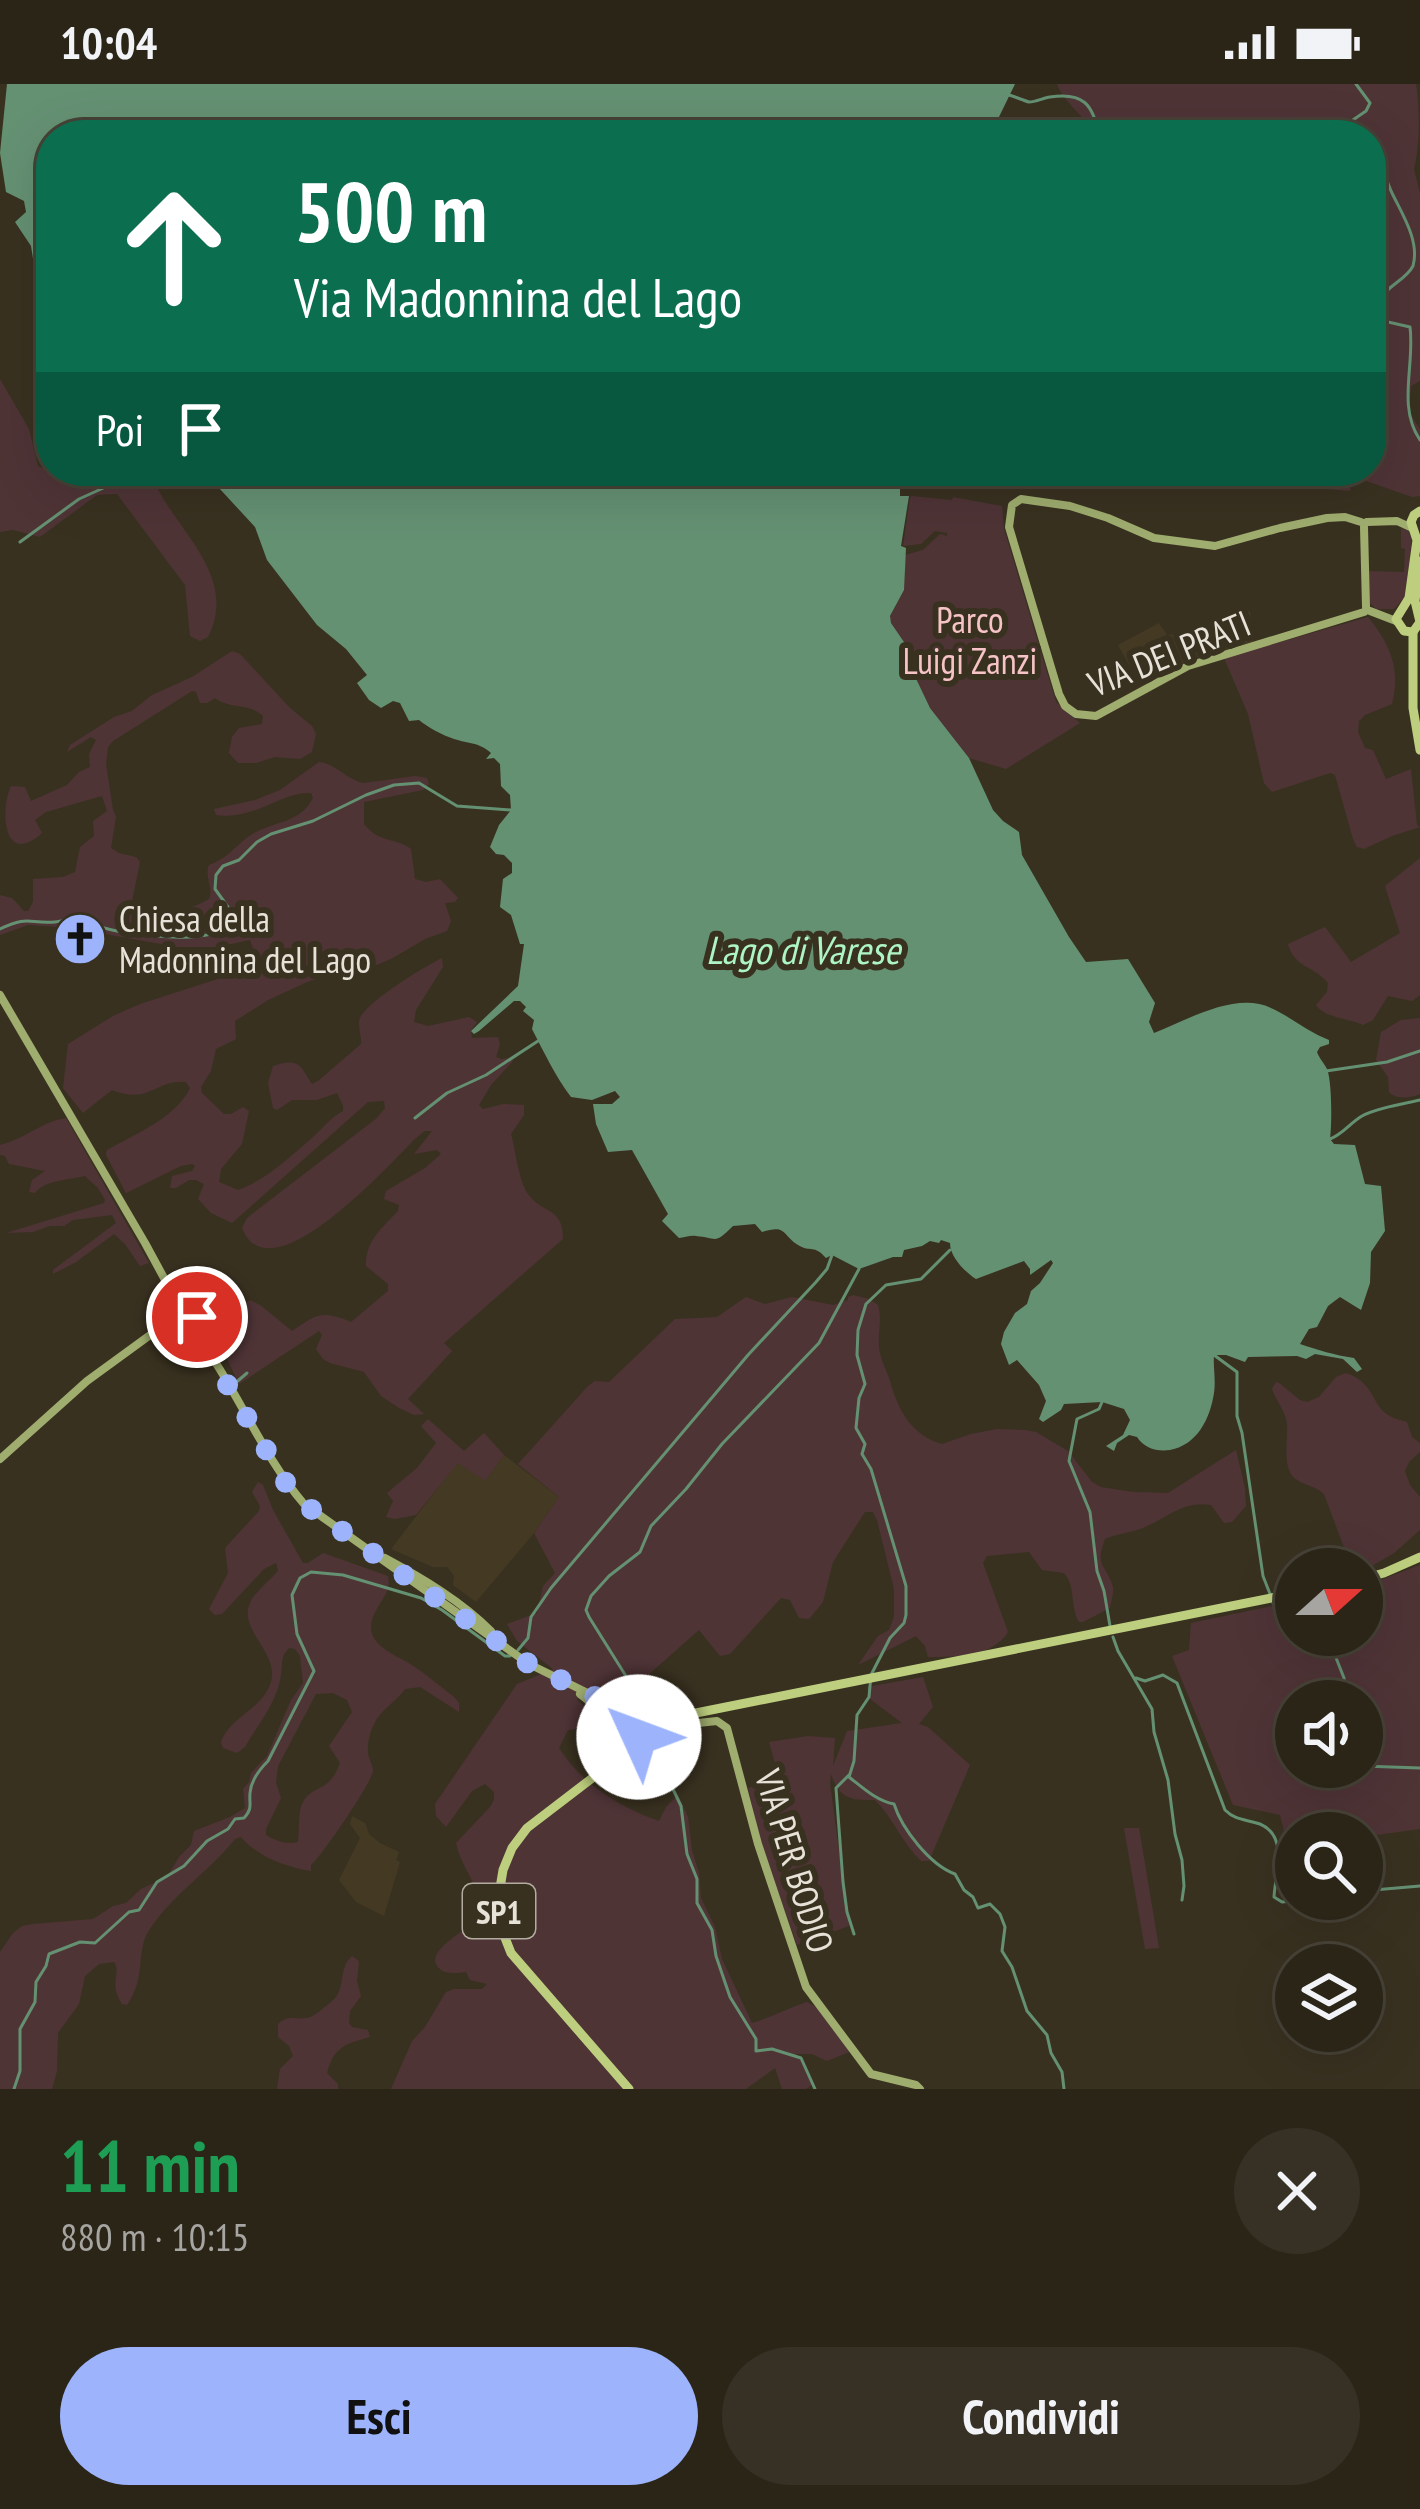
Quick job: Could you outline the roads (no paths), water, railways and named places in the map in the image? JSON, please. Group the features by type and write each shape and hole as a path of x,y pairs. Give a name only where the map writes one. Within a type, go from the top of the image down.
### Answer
{"main road":[{"path":"1417,516 1409,598 1419,746"},
{"path":"1411,623 1420,561"},
{"path":"1383,1573 1420,1554"},
{"name":"SP1","path":"629,2089 511,1953 500,1925 499,1894 512,1848 527,1828 638,1737 696,1713 1275,1597"},
{"name":"SP1","path":"616,1754 632,1703 696,1713"},
{"path":"654,1710 656,1726"},
{"path":"623,1722 638,1737"}],"street":[{"name":"VIA DEI PRATI","path":"1364,524 1334,517 1215,546 1154,538 1070,506 1015,500 1009,521 1061,700 1087,717 1101,714 1192,664 1366,610"},
{"path":"1411,623 1366,610 1364,524 1417,516"},
{"path":"0,995 164,1278 176,1308 304,1504 529,1664 608,1703 632,1703"},
{"path":"164,1278 177,1292 197,1302 197,1327 205,1347"},
{"path":"0,1459 87,1381 168,1322 186,1298"},
{"path":"168,1322 197,1317"},
{"path":"347,1536 411,1571 478,1618 506,1646"},
{"path":"405,1577 436,1589"},
{"path":"436,1589 462,1616"},
{"path":"569,1686 598,1708 612,1731 595,1776"},
{"path":"608,1703 623,1722"},
{"name":"VIA PER BODIO","path":"659,1745 698,1723 717,1721 728,1728 758,1844 806,1988 871,2074 920,2089"},
{"path":"638,1737 659,1745 656,1726"}],"water":[{"path":"7,84 1015,84 997,120 36,120 36,274 31,246 15,222 26,212 24,201 6,192 0,153"},
{"name":"Lago di Varese","path":"900,486 900,496 909,496 901,546 906,548 904,590 891,623 904,642 930,708 969,758 993,810 1019,832 1022,855 1086,962 1128,959 1155,1003 1149,1022 1154,1033 1212,1009 1243,1003 1271,1008 1329,1040 1317,1052 1329,1075 1330,1139 1334,1144 1355,1145 1365,1184 1381,1186 1385,1231 1371,1252 1370,1283 1361,1310 1340,1297 1300,1344 1354,1358 1362,1369 1357,1372 1343,1359 1315,1354 1306,1359 1248,1357 1245,1362 1214,1355 1212,1403 1195,1437 1179,1447 1160,1450 1129,1435 1114,1451 1106,1446 1123,1435 1130,1420 1124,1409 1102,1402 1064,1404 1043,1422 1039,1419 1046,1401 1039,1385 1017,1360 1009,1365 1001,1344 1015,1313 1027,1304 1051,1260 1030,1275 1024,1261 976,1279 959,1264 950,1243 941,1240 859,1269 802,1247 780,1230 762,1232 755,1224 733,1226 716,1239 679,1238 662,1221 668,1214 632,1150 608,1152 593,1104 612,1104 620,1097 615,1091 592,1100 571,1097 520,1001 479,1031 471,1031 518,986 524,944 520,944 511,915 500,907 503,879 512,873 512,863 490,847 511,810 510,795 501,786 500,764 494,758 486,759 491,753 482,747 419,720 409,721 400,703 393,701 381,708 369,700 357,683 367,675 317,625 267,560 255,527 219,488"}],"waterway":[{"path":"1353,120 1370,103 1356,84"},
{"path":"1009,95 1029,102 1071,96 1085,102 1094,120"},
{"path":"1386,178 1412,237 1415,257 1405,276 1386,292"},
{"path":"1386,317 1410,327 1409,413 1420,440"},
{"path":"20,542 79,499 108,486"},
{"path":"0,929 23,921 79,917 129,933 205,935 229,925 228,907 215,889 216,875 223,866 239,860 271,834 313,821 366,795 419,783 457,806 511,810"},
{"path":"415,1118 447,1093 486,1075 538,1041"},
{"path":"1326,1071 1387,1062 1420,1051"},
{"path":"1330,1139 1369,1113 1420,1100"},
{"path":"950,1250 921,1279 886,1285 866,1304 858,1330 857,1355 865,1384 856,1428 865,1444 862,1454 871,1469 906,1586 906,1615 871,1675 869,1697 857,1715 849,1777 894,1804 918,1845 955,1874 978,1908 990,1904 1000,1914 1005,1927 1002,1951 1027,2011 1047,2035 1064,2089"},
{"path":"518,1650 528,1638 531,1617 551,1588 827,1269 832,1255"},
{"path":"629,1681 589,1617 586,1610 591,1596 640,1552 651,1526 819,1343 859,1269"},
{"path":"1214,1355 1237,1372 1237,1416 1263,1576 1270,1594"},
{"path":"233,1385 247,1373"},
{"path":"1102,1402 1099,1409 1077,1419 1069,1461 1090,1512 1110,1626"},
{"path":"14,2089 20,2071 20,2029 35,2002 36,1982 49,1954 80,1942 95,1943 129,1912 139,1910 157,1882 184,1866 207,1841 249,1812 254,1779 314,1671 297,1634 292,1595 300,1578 311,1572 343,1575 421,1598 510,1656"},
{"path":"1113,1637 1152,1709 1182,1860 1182,1900"},
{"path":"1335,1656 1344,1680"},
{"path":"1136,1678 1145,1681 1163,1675 1177,1683 1225,1810 1260,1824 1275,1837"},
{"path":"663,1752 681,1806 687,1854 697,1879 697,1903 712,1930 730,1997 756,2039 756,2051 772,2049 801,2058 815,2089"},
{"path":"1383,1767 1420,1768"},
{"path":"849,1775 836,1788 843,1882 854,1934"},
{"path":"1383,1889 1420,1886"},
{"path":"1275,1887 1275,1898"}],"place":[{"name":"Chiesa della Madonnina del Lago","path":"80,939"}],"park label":[{"name":"Parco Luigi Zanzi","path":"970,640"}]}
